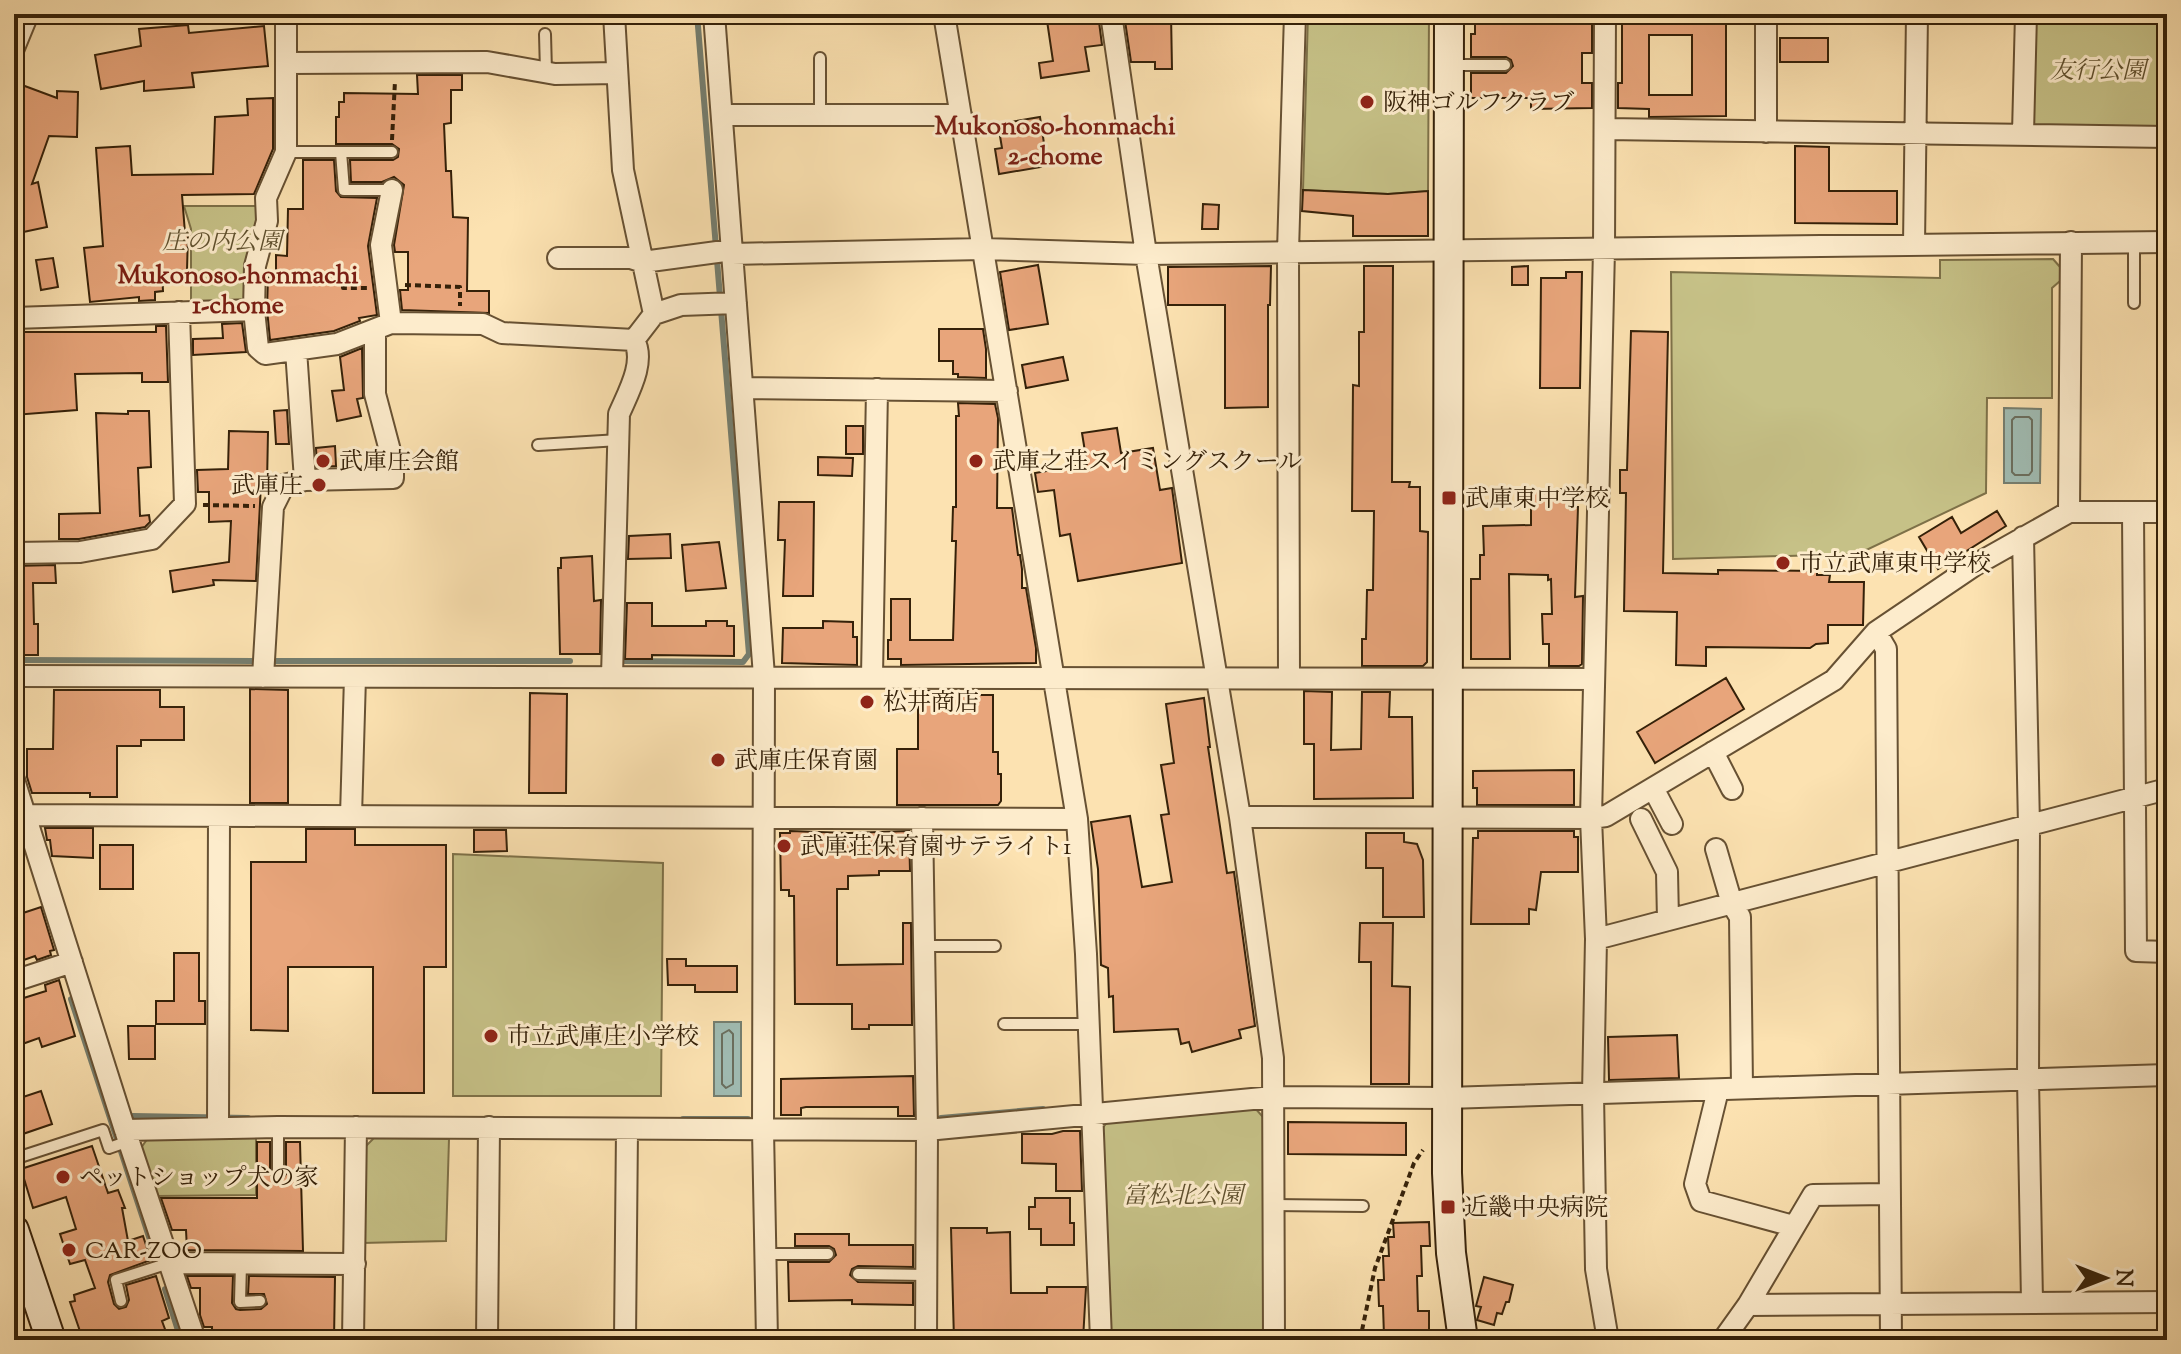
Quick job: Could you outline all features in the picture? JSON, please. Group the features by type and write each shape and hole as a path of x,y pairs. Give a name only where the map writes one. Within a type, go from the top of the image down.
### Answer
{"street":[{"path":"14,48 28,14"},
{"path":"286,14 286,152 266,198 267,221 255,271 254,310 258,348 265,354 337,344 383,327 460,324 483,324 502,333 634,340"},
{"path":"614,14 623,170 654,314"},
{"path":"714,14 722,115 726,304 743,388 764,676 763,1130 767,1340"},
{"path":"944,14 1077,819 1093,1107 1101,1340"},
{"path":"1111,14 1146,254 1240,817 1273,1058 1274,1340"},
{"path":"1289,678 1288,251 1295,14"},
{"path":"1449,14 1447,1098 1449,1232 1463,1340"},
{"path":"1605,14 1604,249 1591,818 1596,939 1593,1094 1596,1269 1608,1340"},
{"path":"1766,14 1766,132"},
{"path":"1914,244 1917,14"},
{"path":"2023,133 2026,14"},
{"path":"287,63 487,62 546,72 617,73"},
{"path":"722,115 961,115"},
{"path":"1606,129 2167,137"},
{"path":"263,677 273,507 284,485 305,480 393,478 393,462 375,394 386,286 381,245 392,190"},
{"path":"2069,512 2071,242"},
{"path":"558,258 631,258 643,262 724,252 983,249 1146,254 2167,242"},
{"path":"634,340 654,314 681,305 726,304"},
{"path":"14,318 254,310"},
{"path":"14,553 80,552 152,539 185,504 179,312"},
{"path":"612,676 619,414 635,376 639,350 634,340"},
{"path":"296,350 305,480"},
{"path":"743,388 1007,391"},
{"path":"872,676 877,389"},
{"path":"1240,817 1606,816 1834,680 1876,632 1975,565 2069,512 2167,512"},
{"path":"2133,512 2136,951 2167,952"},
{"path":"2023,537 2029,826 2028,1079 2032,1302"},
{"path":"1876,632 1886,649 1891,1340"},
{"path":"14,676 1594,679"},
{"path":"351,816 355,677"},
{"path":"1713,752 1732,789"},
{"path":"14,780 72,962 123,1140 195,1340"},
{"path":"1653,788 1672,824"},
{"path":"1596,939 2167,789"},
{"path":"25,815 1077,819"},
{"path":"218,1121 219,816"},
{"path":"922,818 927,1130 926,1340"},
{"path":"1641,819 1667,872 1668,920"},
{"path":"1716,849 1732,904 1740,917 1742,1087"},
{"path":"14,981 72,962"},
{"path":"123,1140 218,1121 278,1127 927,1130 1093,1107 1273,1097 1447,1098 2167,1075"},
{"path":"1718,1090 1695,1184 1701,1201 1793,1226"},
{"path":"353,1340 356,1127"},
{"path":"487,1340 489,1127"},
{"path":"625,1340 627,1129"},
{"path":"1723,1340 1748,1305 1813,1195 1888,1194"},
{"path":"14,1230 51,1340"},
{"path":"169,1263 355,1264"},
{"path":"1748,1305 2167,1302"}],"lane":[{"path":"545,34 546,72"},
{"path":"820,58 820,115"},
{"path":"1449,65 1505,65"},
{"path":"286,152 392,152"},
{"path":"341,152 344,190 392,190"},
{"path":"2134,242 2134,303"},
{"path":"538,445 619,440"},
{"path":"924,946 995,946"},
{"path":"1004,1024 1089,1024"},
{"path":"278,1127 278,1173"},
{"path":"23,1156 103,1130 109,1148 123,1140"},
{"path":"1273,1205 1363,1206"},
{"path":"765,1254 828,1254"},
{"path":"121,1301 116,1280 169,1263"},
{"path":"241,1264 240,1302 260,1301"},
{"path":"858,1274 926,1275"}],"path":[{"path":"392,152 396,63"},
{"path":"255,271 343,276 343,288 460,287 460,324"},
{"path":"185,504 273,507"},
{"path":"1360,1340 1375,1268 1414,1163 1423,1150"}],"green space":[{"name":"阪神ゴルフクラブ","path":"1308,14 1429,14 1428,191 1388,194 1303,190"},
{"name":"友行公園","path":"2032,14 2167,14 2167,127 2034,125 2030,117"},
{"name":"庄の内公園","path":"184,206 259,206 262,209 245,302 191,306 191,229"},
{"path":"2053,259 2060,267 2060,281 2052,288 2052,398 1987,398 1986,493 1858,554 1673,559 1671,272 1940,278 1940,260"},
{"path":"453,854 663,863 661,1096 453,1096"},
{"name":"富松北公園","path":"1254,1107 1263,1117 1263,1340 1108,1340 1101,1130 1109,1120"},
{"path":"148,1138 256,1138 256,1195 157,1196 141,1148"},
{"path":"374,1138 449,1139 446,1241 362,1243 363,1149"}],"water":[{"path":"2004,408 2041,409 2040,483 2004,483"},
{"path":"714,1022 741,1022 741,1096 714,1096"}],"building":[{"path":"1046,14 1062,14 1063,18 1098,14 1102,45 1085,47 1089,71 1041,78 1039,63 1053,61"},
{"path":"1124,14 1171,14 1172,69 1155,69 1155,62 1131,62"},
{"path":"1475,14 1592,14 1592,53 1582,53 1582,83 1592,83 1592,108 1531,109 1531,98 1471,98 1471,73 1506,73 1513,66 1506,57 1471,57"},
{"path":"1622,14 1726,14 1726,116 1649,117 1649,109 1618,108 1618,83 1622,83","holes":["1649,35 1692,35 1692,95 1649,95"]},
{"path":"188,25 189,33 264,26 268,66 192,73 194,87 144,91 144,81 101,89 95,55 141,46 139,29"},
{"path":"1780,38 1828,38 1828,62 1780,62"},
{"path":"417,75 462,75 462,90 451,90 451,123 444,124 446,171 451,171 453,217 468,218 467,291 489,291 489,313 402,310 400,290 408,290 408,252 395,252 394,245 404,185 394,177 382,182 351,182 350,160 393,160 398,157 399,149 392,144 336,144 336,117 339,117 339,102 344,102 344,93 418,94"},
{"path":"14,82 57,98 57,91 78,92 77,137 49,136 32,184 38,182 47,227 14,234"},
{"path":"273,98 273,149 254,194 182,195 185,233 188,233 187,271 162,272 163,291 155,292 155,300 139,301 139,297 90,302 84,248 103,246 96,148 130,146 132,175 213,174 215,117 248,115 247,99"},
{"path":"1040,117 1045,150 1038,152 1041,167 999,174 995,149 1002,148 998,124"},
{"path":"1795,146 1829,147 1829,191 1897,191 1897,224 1795,223"},
{"path":"303,160 334,160 336,191 341,197 377,198 368,246 377,315 359,318 360,321 334,331 270,340 268,277 276,277 276,255 287,256 288,209 303,209"},
{"path":"1303,190 1388,194 1428,191 1428,236 1353,236 1353,216 1302,211"},
{"path":"1203,204 1219,205 1218,229 1202,229"},
{"path":"53,258 58,287 41,290 36,260"},
{"path":"1038,265 1048,324 1009,330 1000,272"},
{"path":"1271,266 1268,407 1225,408 1225,305 1168,305 1168,267"},
{"path":"1364,266 1393,266 1392,482 1410,482 1409,487 1420,487 1420,531 1428,532 1427,662 1423,666 1362,666 1367,590 1373,590 1374,511 1352,511 1353,385 1359,386 1359,332 1364,332"},
{"path":"1528,266 1528,285 1512,285 1512,267"},
{"path":"1566,272 1582,272 1580,388 1540,388 1541,278 1566,278"},
{"path":"242,323 246,352 193,355 193,339 223,338 222,324"},
{"path":"156,326 166,326 168,382 142,382 142,373 75,374 77,410 14,415 14,332 156,332"},
{"path":"939,329 983,329 986,378 958,377 958,374 953,374 953,361 939,361"},
{"path":"1631,331 1668,332 1663,573 1817,571 1817,575 1830,575 1829,582 1864,582 1863,625 1828,625 1828,643 1810,648 1706,647 1706,666 1676,665 1677,612 1624,611 1626,493 1620,493 1620,470 1627,470"},
{"path":"362,348 363,398 357,399 361,416 337,421 332,391 344,390 340,357"},
{"path":"1063,357 1068,380 1026,388 1022,365"},
{"path":"958,403 995,404 998,418 997,508 1012,508 1036,663 901,665 901,659 888,659 891,599 910,599 910,640 953,640 956,541 952,541 953,507 956,507"},
{"path":"287,410 289,444 276,444 274,411"},
{"path":"128,411 149,411 151,467 138,468 140,516 149,515 150,522 145,527 79,539 59,539 59,514 100,513 96,413 128,414"},
{"path":"846,426 863,426 863,454 846,454"},
{"path":"1117,428 1121,453 1153,448 1160,490 1172,488 1182,563 1078,581 1070,534 1060,536 1054,490 1038,492 1035,473 1087,464 1082,433"},
{"path":"229,431 268,432 267,484 261,484 256,581 213,580 214,585 173,592 170,571 229,562 231,521 209,522 209,492 198,492 197,470 228,469"},
{"path":"335,446 336,466 317,467 316,448"},
{"path":"818,457 853,458 852,476 818,475"},
{"path":"1531,489 1572,489 1573,507 1578,507 1575,597 1583,596 1582,664 1579,666 1549,666 1549,644 1543,644 1542,614 1552,614 1551,579 1548,580 1548,575 1509,574 1510,659 1471,659 1471,579 1480,579 1480,555 1484,555 1483,526 1531,525"},
{"path":"779,502 814,502 813,596 783,596 785,540 778,540"},
{"path":"1997,511 2006,526 1938,569 1919,537 1952,517 1961,533"},
{"path":"670,534 671,558 628,559 629,536"},
{"path":"719,542 726,588 686,591 682,545"},
{"path":"592,556 594,601 601,600 600,654 560,654 558,568 561,568 561,558"},
{"path":"55,565 56,583 33,583 38,655 14,655 14,566"},
{"path":"627,603 652,603 652,626 706,626 706,621 727,621 727,626 734,626 734,656 652,655 652,659 625,659"},
{"path":"823,621 853,622 853,637 857,637 857,665 782,663 783,628 823,628"},
{"path":"1726,678 1744,709 1655,763 1637,732"},
{"path":"250,689 288,690 288,803 250,803"},
{"path":"54,690 160,690 160,707 184,707 184,740 141,740 141,746 117,746 117,797 90,797 90,793 32,793 27,777 27,749 53,749"},
{"path":"926,691 950,691 950,695 993,695 993,752 998,752 998,774 1001,774 1001,801 998,805 897,805 897,749 918,749 918,695 926,695"},
{"path":"1304,691 1332,692 1331,750 1361,749 1362,692 1390,692 1389,717 1412,717 1413,798 1314,799 1314,744 1304,744"},
{"path":"530,693 567,694 566,793 529,793"},
{"path":"1204,698 1208,747 1227,873 1234,872 1255,1026 1239,1030 1241,1038 1192,1052 1189,1042 1181,1044 1178,1029 1114,1032 1108,968 1101,965 1098,869 1091,822 1130,816 1142,887 1172,882 1161,815 1169,814 1161,765 1174,763 1166,704"},
{"path":"1574,770 1574,805 1477,805 1473,771"},
{"path":"45,828 93,828 93,858 52,856"},
{"path":"306,829 355,829 355,845 446,845 446,967 424,967 424,1093 373,1093 373,967 288,967 288,1031 251,1030 251,862 306,862"},
{"path":"474,830 506,830 507,851 474,852"},
{"path":"909,831 910,871 879,871 879,875 848,876 848,889 837,889 837,965 903,964 903,923 911,923 912,1025 869,1025 869,1029 852,1029 852,1004 795,1004 794,896 789,896 789,890 781,890 780,833"},
{"path":"1478,831 1574,831 1574,837 1578,837 1578,872 1541,872 1536,910 1529,909 1529,924 1471,924 1473,838 1478,838"},
{"path":"1366,833 1404,833 1404,842 1417,844 1423,860 1424,917 1383,917 1383,868 1366,868"},
{"path":"100,845 133,845 133,889 100,889"},
{"path":"41,907 54,950 50,951 51,955 37,960 35,956 21,961 14,941 21,939 14,916"},
{"path":"1360,923 1393,923 1392,986 1410,987 1409,1084 1371,1084 1371,962 1359,962"},
{"path":"174,953 199,953 199,1001 205,1001 205,1024 156,1024 156,1001 174,1001"},
{"path":"667,959 686,959 686,966 737,966 737,992 695,992 695,985 668,985"},
{"path":"59,980 75,1036 42,1047 39,1038 14,1047 14,1001 46,991 45,985"},
{"path":"128,1026 155,1026 155,1059 129,1059"},
{"path":"1677,1035 1679,1078 1609,1080 1608,1037"},
{"path":"913,1076 914,1116 898,1116 898,1107 806,1107 801,1108 801,1115 781,1115 781,1079"},
{"path":"41,1091 52,1124 14,1137 14,1100"},
{"path":"1288,1122 1406,1123 1406,1155 1288,1154"},
{"path":"1080,1131 1082,1191 1056,1191 1056,1164 1022,1163 1022,1134"},
{"path":"257,1142 270,1142 270,1174 277,1181 286,1174 286,1142 300,1142 303,1251 187,1250 186,1230 172,1230 161,1198 257,1198"},
{"path":"92,1146 108,1193 118,1190 125,1208 122,1208 128,1241 143,1236 151,1260 110,1275 108,1282 114,1304 119,1309 126,1307 129,1300 126,1285 156,1276 169,1318 162,1321 169,1340 83,1340 70,1302 75,1301 74,1295 95,1288 85,1260 70,1264 60,1234 76,1229 66,1197 33,1208 21,1169"},
{"path":"1035,1198 1070,1198 1074,1245 1041,1245 1041,1229 1029,1229 1029,1207 1035,1207"},
{"path":"1429,1222 1430,1246 1421,1246 1422,1276 1417,1276 1418,1311 1429,1311 1429,1334 1384,1336 1378,1280 1384,1280 1383,1256 1389,1256 1388,1237 1394,1237 1393,1223"},
{"path":"951,1228 987,1228 987,1233 1010,1232 1011,1293 1047,1293 1047,1287 1086,1287 1083,1340 954,1340"},
{"path":"795,1234 849,1234 849,1245 913,1245 913,1267 858,1266 852,1269 850,1275 858,1282 913,1283 913,1305 852,1304 852,1300 789,1301 788,1262 829,1262 836,1255 829,1246 795,1246"},
{"path":"187,1276 233,1276 232,1303 240,1310 261,1309 267,1304 264,1294 248,1294 249,1276 335,1277 334,1340 212,1340 212,1327 204,1327 200,1315 200,1288 191,1288"},
{"path":"1484,1277 1513,1285 1509,1302 1506,1302 1502,1314 1497,1313 1494,1325 1477,1320 1481,1307 1476,1306"}],"waterway":[{"path":"622,661 743,662 749,654 697,14"},
{"path":"20,660 254,661"},
{"path":"273,661 570,661"},
{"path":"71,999 157,1261"},
{"path":"941,1118 1043,1109"},
{"path":"133,1116 248,1118"},
{"path":"683,1119 748,1119"},
{"path":"165,1289 181,1340"}],"place":[{"name":"阪神ゴルフクラブ","path":"1367,102"},
{"name":"武庫庄会館","path":"323,461"},
{"name":"武庫之荘スイミングスクール","path":"976,461"},
{"name":"武庫庄","path":"319,485"},
{"name":"武庫東中学校","path":"1449,498"},
{"name":"市立武庫東中学校","path":"1783,563"},
{"name":"松井商店","path":"867,702"},
{"name":"武庫庄保育園","path":"718,760"},
{"name":"武庫荘保育園サテライト1","path":"784,846"},
{"name":"市立武庫庄小学校","path":"491,1036"},
{"name":"ペットショップ犬の家","path":"63,1177"},
{"name":"近畿中央病院","path":"1448,1207"},
{"name":"CAR-ZOO","path":"69,1250"}],"district":[{"name":"Mukonoso-honmachi 2-chome","path":"1055,140"},
{"name":"Mukonoso-honmachi 1-chome","path":"238,289"}]}
